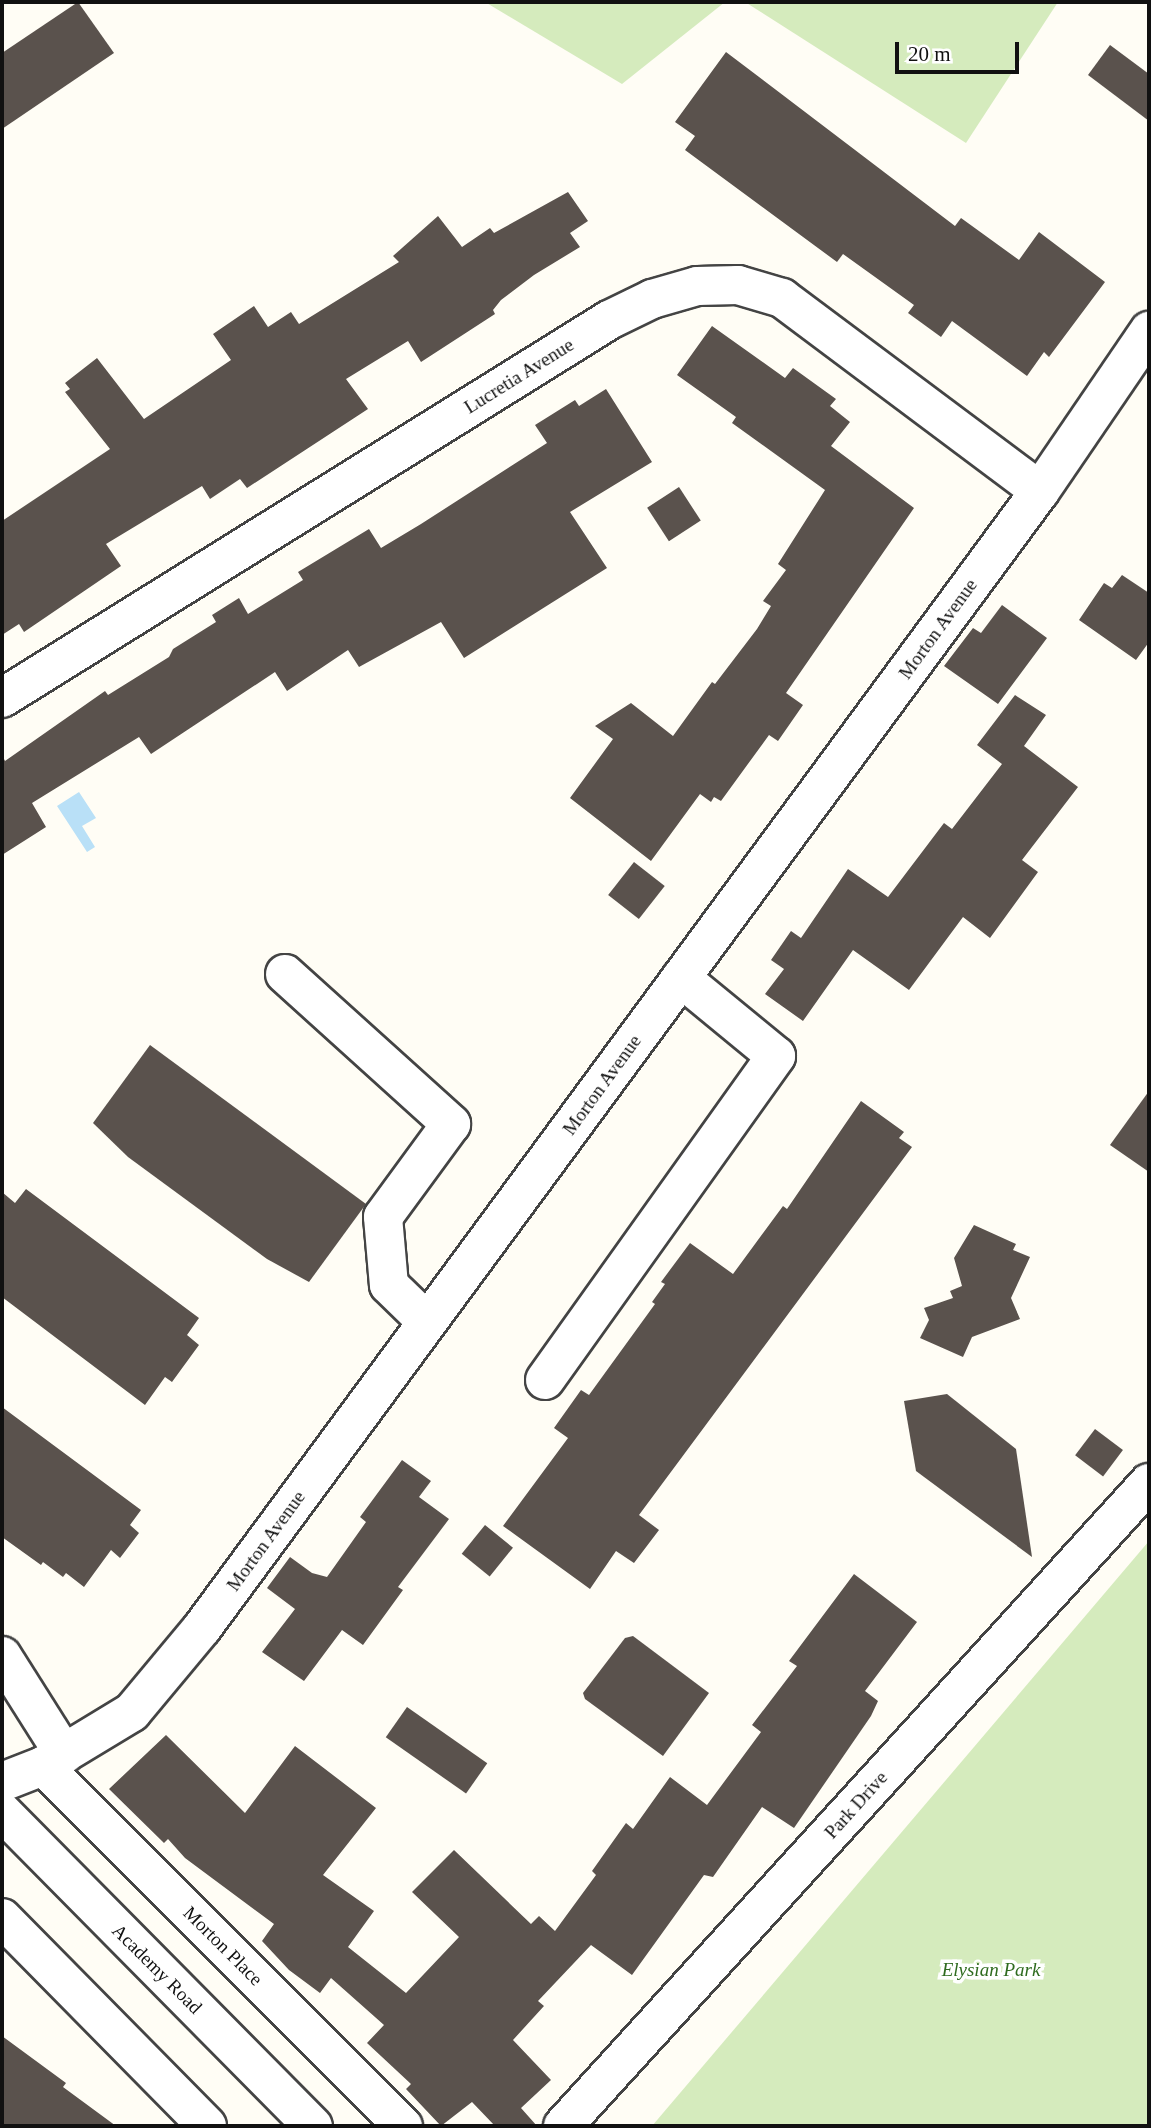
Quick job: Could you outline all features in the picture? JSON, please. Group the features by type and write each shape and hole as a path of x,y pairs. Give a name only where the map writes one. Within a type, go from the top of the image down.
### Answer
{"street":[{"name":"Lucretia Avenue","path":"2,698 609,320 652,299 697,286 738,285 782,298 1040,491"},
{"name":"Morton Avenue","path":"2,1782 54,1760 132,1712 202,1628 1040,491 1149,331"},
{"path":"285,974 451,1124 383,1217 389,1285 427,1322"},
{"path":"545,1380 776,1056 681,978"},
{"name":"Park Drive","path":"563,2126 1149,1483"},
{"name":"Morton Place","path":"2,1656 54,1760 403,2126"},
{"name":"Academy Road","path":"2,1812 313,2126"},
{"path":"2,1918 207,2126"}],"green space":[{"path":"485,2 725,2 622,84"},
{"path":"745,2 1058,2 966,143"},
{"name":"Elysian Park","path":"1149,1541 1149,2126 652,2126"}],"water":[{"path":"79,792 96,818 82,826 95,847 87,852 57,806"}],"building":[{"path":"78,2 114,53 2,129 2,53"},
{"path":"1110,45 1149,74 1149,121 1088,75"},
{"path":"726,52 955,226 961,218 1019,260 1039,232 1105,282 1049,357 1044,352 1027,376 952,321 941,337 908,313 914,305 843,254 837,262 685,150 695,136 675,122"},
{"path":"568,192 588,221 570,233 580,247 534,275 501,300 493,310 495,314 421,362 408,341 346,379 368,409 247,488 240,479 210,499 202,486 106,544 121,566 24,632 19,624 2,635 2,521 110,449 65,392 70,389 65,383 97,358 144,419 231,360 213,334 254,306 268,327 291,312 299,324 399,262 393,256 438,216 462,247 490,228 494,233"},
{"path":"712,326 785,378 793,368 836,399 830,406 850,422 831,446 914,508 786,693 803,705 778,741 769,735 721,801 714,797 711,802 700,794 651,861 570,798 613,739 595,726 631,703 673,736 712,682 715,684 757,629 771,606 763,601 786,570 778,564 825,490 732,423 736,417 677,375"},
{"path":"606,389 652,462 570,512 607,568 464,658 441,622 359,667 348,650 287,691 275,672 151,754 139,737 32,803 46,827 2,855 2,755 5,761 105,691 108,695 169,657 173,649 216,622 212,615 239,598 248,614 303,580 298,572 369,529 381,548 421,524 547,443 535,425 575,400 579,406"},
{"path":"679,487 701,521 669,541 647,508"},
{"path":"1122,575 1149,593 1149,642 1136,660 1079,620 1104,583 1112,588"},
{"path":"1002,605 1047,638 998,704 944,666 973,628 981,633"},
{"path":"1015,695 1046,715 1024,746 1078,787 1022,860 1038,872 990,938 963,917 909,990 853,950 803,1021 765,994 784,969 771,960 791,931 801,938 848,869 888,897 944,823 952,829 1002,764 977,745"},
{"path":"634,862 665,886 639,919 608,895"},
{"path":"150,1045 366,1204 309,1282 267,1259 128,1157 93,1123"},
{"path":"1149,1091 1149,1172 1110,1145"},
{"path":"861,1101 904,1132 899,1138 912,1147 639,1515 659,1530 634,1563 616,1551 590,1589 503,1526 568,1438 554,1428 581,1390 589,1395 655,1304 652,1302 665,1284 661,1282 690,1243 733,1274 783,1206 787,1209"},
{"path":"26,1189 199,1318 187,1335 199,1345 172,1382 165,1377 145,1405 2,1297 2,1192 15,1203"},
{"path":"974,1225 1016,1244 1013,1250 1030,1257 1011,1298 1020,1319 972,1337 963,1357 920,1338 929,1320 924,1308 953,1298 950,1291 962,1286 954,1258"},
{"path":"947,1394 1016,1449 1032,1557 916,1471 904,1401"},
{"path":"2,1407 141,1510 130,1525 139,1533 120,1558 111,1550 84,1587 66,1573 63,1577 43,1562 41,1565 2,1537"},
{"path":"1095,1429 1123,1450 1103,1476 1075,1455"},
{"path":"402,1460 431,1481 419,1497 449,1519 398,1587 403,1590 363,1645 342,1630 304,1681 262,1652 295,1609 267,1588 290,1557 312,1573 327,1577 366,1522 360,1517"},
{"path":"485,1525 513,1548 490,1576 462,1554"},
{"path":"854,1574 917,1622 865,1691 878,1701 871,1716 794,1828 762,1807 713,1877 704,1875 632,1975 591,1945 538,2001 544,2006 513,2040 551,2080 521,2108 537,2126 495,2126 472,2102 441,2126 406,2089 411,2084 367,2043 384,2025 331,1978 320,1993 289,1970 262,1941 274,1924 185,1858 168,1839 164,1843 109,1789 166,1735 245,1813 295,1746 376,1808 323,1875 374,1911 348,1947 406,1993 459,1937 412,1892 454,1850 531,1924 539,1916 555,1931 596,1875 592,1871 626,1823 633,1829 670,1777 707,1805 761,1732 752,1725 797,1666 789,1661"},
{"path":"633,1636 709,1693 663,1756 585,1699 583,1693 625,1638"},
{"path":"407,1707 487,1763 466,1794 386,1737"},
{"path":"2,2036 66,2083 63,2087 116,2126 2,2126"}]}
